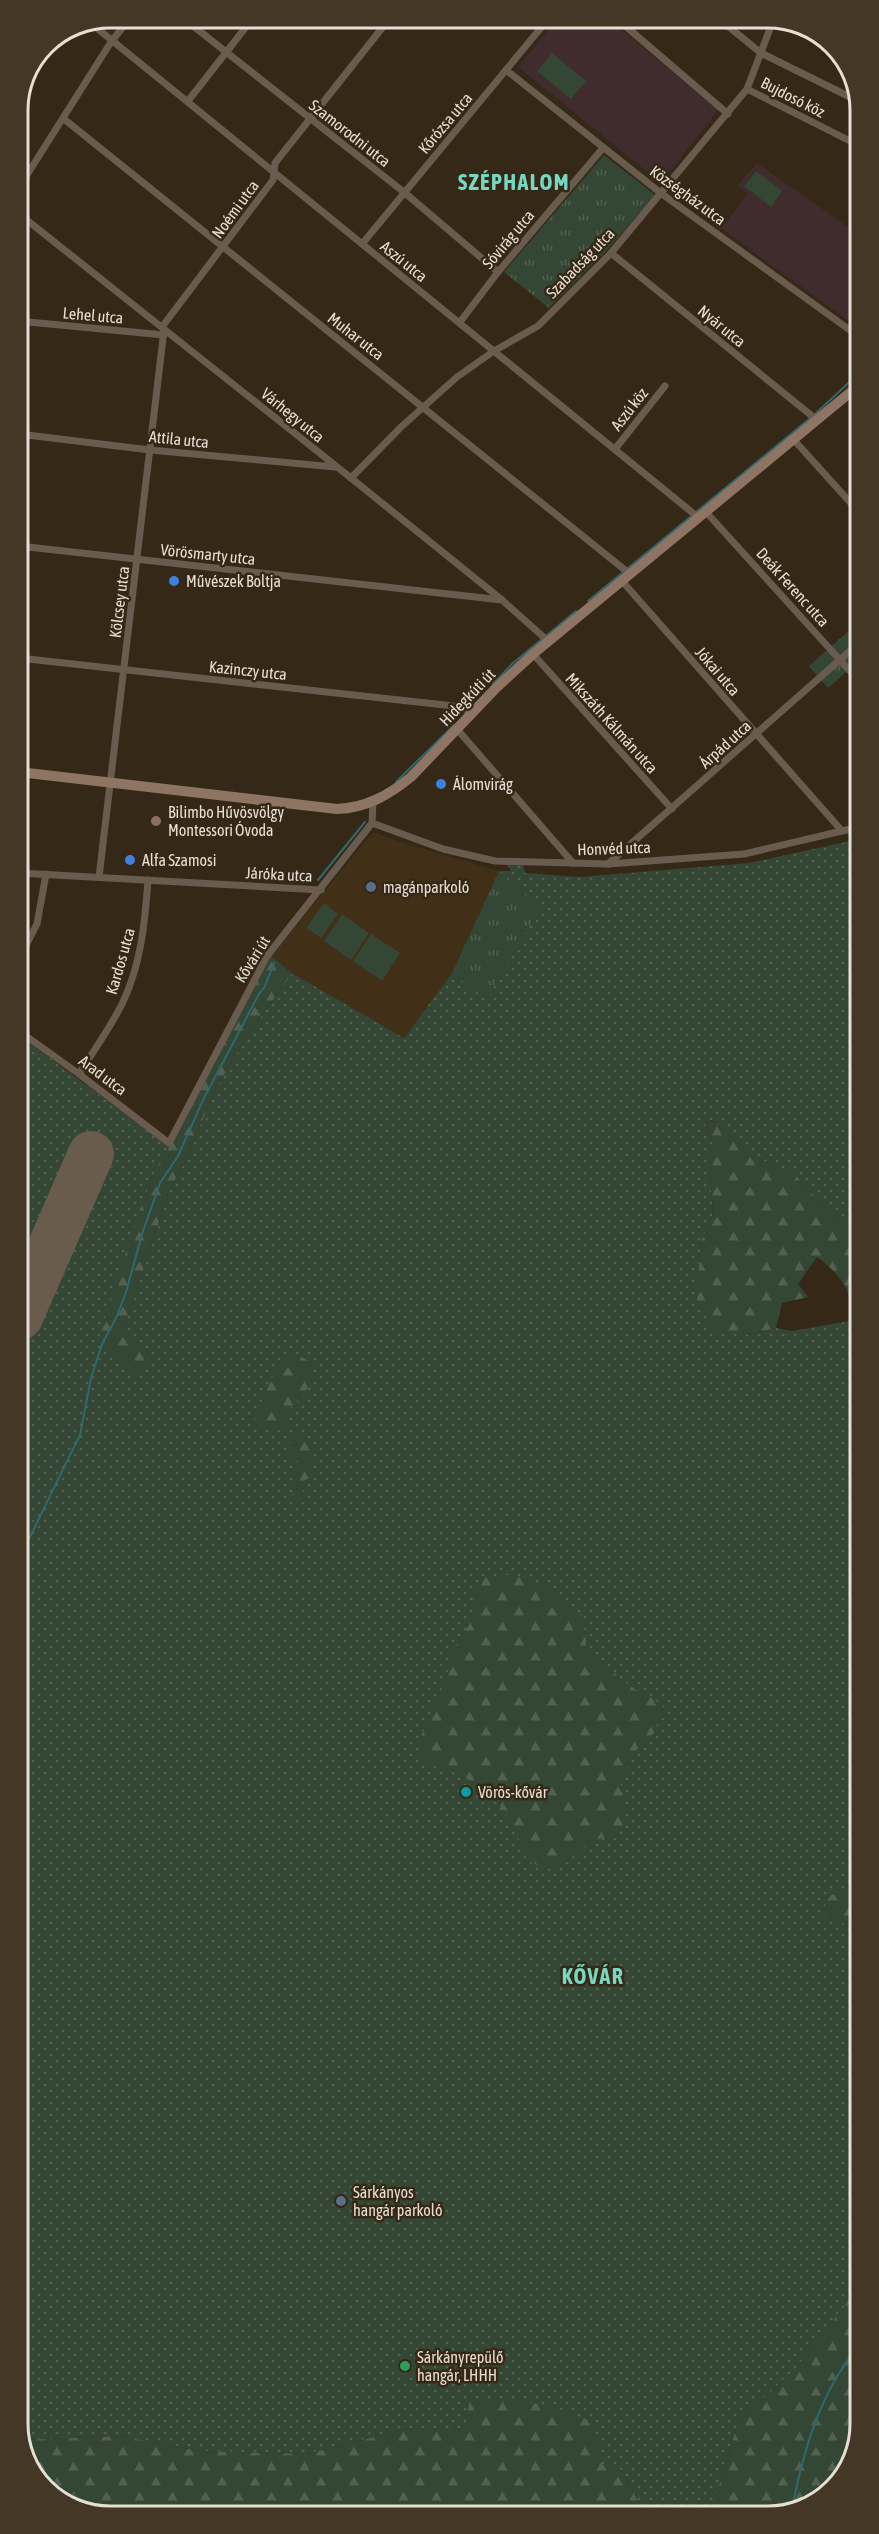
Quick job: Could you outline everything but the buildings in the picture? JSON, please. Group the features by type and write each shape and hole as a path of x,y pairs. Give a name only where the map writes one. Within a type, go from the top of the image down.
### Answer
{"main road":[{"name":"Hidegkúti út","path":"29,773 337,809 373,802 398,788 411,777 457,729 469,712 533,654 546,638 794,440 814,418 850,392"}],"street":[{"path":"29,172 121,29"},
{"name":"Szamorodni utca","path":"197,29 405,193 498,272"},
{"path":"188,101 245,29"},
{"name":"Noémi utca","path":"163,331 273,180 275,163 381,29"},
{"name":"Kőrózsa utca","path":"362,244 540,29"},
{"path":"629,29 728,114"},
{"path":"732,29 761,53 849,97"},
{"name":"Szabadság utca","path":"351,478 457,377 494,351 538,326 611,253 747,89 770,29"},
{"name":"Aszú utca","path":"98,30 615,449 699,514"},
{"name":"Községház utca","path":"506,70 662,194 850,330"},
{"name":"Bujdosó köz","path":"747,89 850,141"},
{"name":"Muhar utca","path":"64,119 424,407 626,574"},
{"name":"Sóvirág utca","path":"460,322 498,272 603,148"},
{"name":"Várhegy utca","path":"29,222 163,331 351,478 546,638"},
{"name":"Nyár utca","path":"611,253 814,418"},
{"name":"Lehel utca","path":"29,322 163,331"},
{"name":"Kölcsey utca","path":"99,877 138,560 163,331"},
{"name":"Aszú köz","path":"615,449 665,386"},
{"name":"Attila utca","path":"29,435 150,450 337,467"},
{"path":"794,440 850,502"},
{"name":"Deák Ferenc utca","path":"699,514 850,672"},
{"name":"Vörösmarty utca","path":"29,547 502,600"},
{"name":"Jókai utca","path":"626,574 756,735 842,831"},
{"name":"Árpád utca","path":"608,864 850,650"},
{"name":"Mikszáth Kálmán utca","path":"533,654 672,809"},
{"name":"Kazinczy utca","path":"29,659 463,707 469,712"},
{"path":"457,729 573,863"},
{"path":"372,823 373,802"},
{"name":"Honvéd utca","path":"372,823 443,849 480,859 608,864 744,854 850,829"},
{"name":"Kővári út","path":"169,1143 267,956 372,823"},
{"name":"Járóka utca","path":"29,873 321,890"},
{"path":"29,941 38,924 46,874"},
{"name":"Kardos utca","path":"79,1074 122,1003 133,975 145,928 148,880"},
{"name":"Arad utca","path":"29,1038 169,1143"}],"shaded area":[{"path":"549,29 620,29 718,110 661,183 518,67"},
{"path":"757,163 850,228 850,322 721,228 748,194 737,186"},
{"path":"373,832 499,871 452,973 404,1038 292,973 271,956"}],"green space":[{"path":"552,53 586,81 571,99 537,71"},
{"path":"604,155 655,195 607,250 549,308 504,272"},
{"path":"756,171 782,191 771,207 744,186"},
{"path":"850,630 850,669 828,688 809,666"},
{"path":"850,841 850,1233 795,1175 753,1156 712,1120 705,1124 713,1144 709,1160 713,1214 700,1244 748,1335 776,1328 792,1331 850,1322 850,1887 827,1897 824,1917 850,1925 850,2300 795,2369 738,2422 716,2495 724,2506 640,2506 622,2470 602,2466 601,2453 466,2428 453,2431 410,2428 306,2454 200,2451 120,2436 30,2440 29,1042 170,1147 152,1177 100,1336 151,1364 124,1329 169,1191 187,1158 215,1090 246,1038 292,973 404,1038 452,973 499,871 511,871 506,864 523,864 525,873 580,877 749,863"},
{"path":"499,871 541,907 487,999 452,976"},
{"path":"324,903 338,914 321,938 306,928"},
{"path":"342,914 369,933 351,960 324,941"},
{"path":"371,934 400,953 382,981 353,961"},
{"path":"271,956 292,973 246,1038 215,1090 187,1158 169,1191 124,1329 152,1364 137,1378 100,1336 111,1295 152,1177 233,1022"},
{"path":"712,1120 753,1156 795,1175 850,1233 850,1298 844,1284 817,1257 798,1284 808,1297 782,1303 776,1328 748,1335 715,1332 697,1301 700,1244 713,1214 709,1160 713,1144 705,1124"},
{"path":"296,1354 311,1362 311,1379 305,1394 291,1407 286,1430 263,1428 254,1418 282,1355"},
{"path":"299,1431 304,1434 310,1445 313,1464 313,1476 305,1480 300,1508 294,1507 291,1499 297,1461 289,1455 289,1445"},
{"path":"513,1574 546,1587 583,1616 587,1652 636,1690 651,1696 664,1708 653,1734 633,1753 621,1785 626,1811 622,1831 596,1840 556,1869 545,1869 527,1860 511,1823 491,1796 464,1777 426,1764 420,1753 420,1739 447,1675 452,1652 474,1617 473,1592 483,1578"},
{"path":"850,1887 850,1925 823,1917 827,1897"},
{"path":"850,2299 850,2434 846,2450 834,2473 814,2492 790,2503 768,2506 724,2506 716,2495 738,2422 795,2369"},
{"path":"470,2398 532,2403 561,2410 592,2422 602,2465 622,2470 640,2506 105,2505 79,2499 57,2485 45,2473 30,2440 120,2436 200,2451 306,2454 410,2428 446,2428 453,2431 465,2428"}],"waterway":[{"path":"588,601 814,415 850,381"},
{"path":"546,636 576,611"},
{"path":"493,684 512,664 542,639"},
{"path":"396,782 454,725"},
{"path":"318,880 365,822"},
{"path":"29,1539 80,1435 91,1378 102,1344 117,1316 126,1292 143,1231 160,1183 178,1156 203,1100 265,986 274,963"},
{"path":"794,2501 801,2467 815,2422 824,2401 850,2357"}],"runway":[{"path":"29,1296 91,1154"}],"place":[{"name":"Művészek Boltja","path":"174,581"},
{"name":"Álomvirág","path":"441,784"},
{"name":"Bilimbo Hűvösvölgy Montessori Óvoda","path":"156,821"},
{"name":"Alfa Szamosi","path":"130,860"},
{"name":"magánparkoló","path":"371,887"},
{"name":"Vörös-kővár","path":"466,1792"},
{"name":"Sárkányos hangár parkoló","path":"341,2201"},
{"name":"Sárkányrepülő hangár, LHHH","path":"405,2366"}],"district":[{"name":"SZÉPHALOM","path":"514,182"},
{"name":"KŐVÁR","path":"593,1976"}]}
